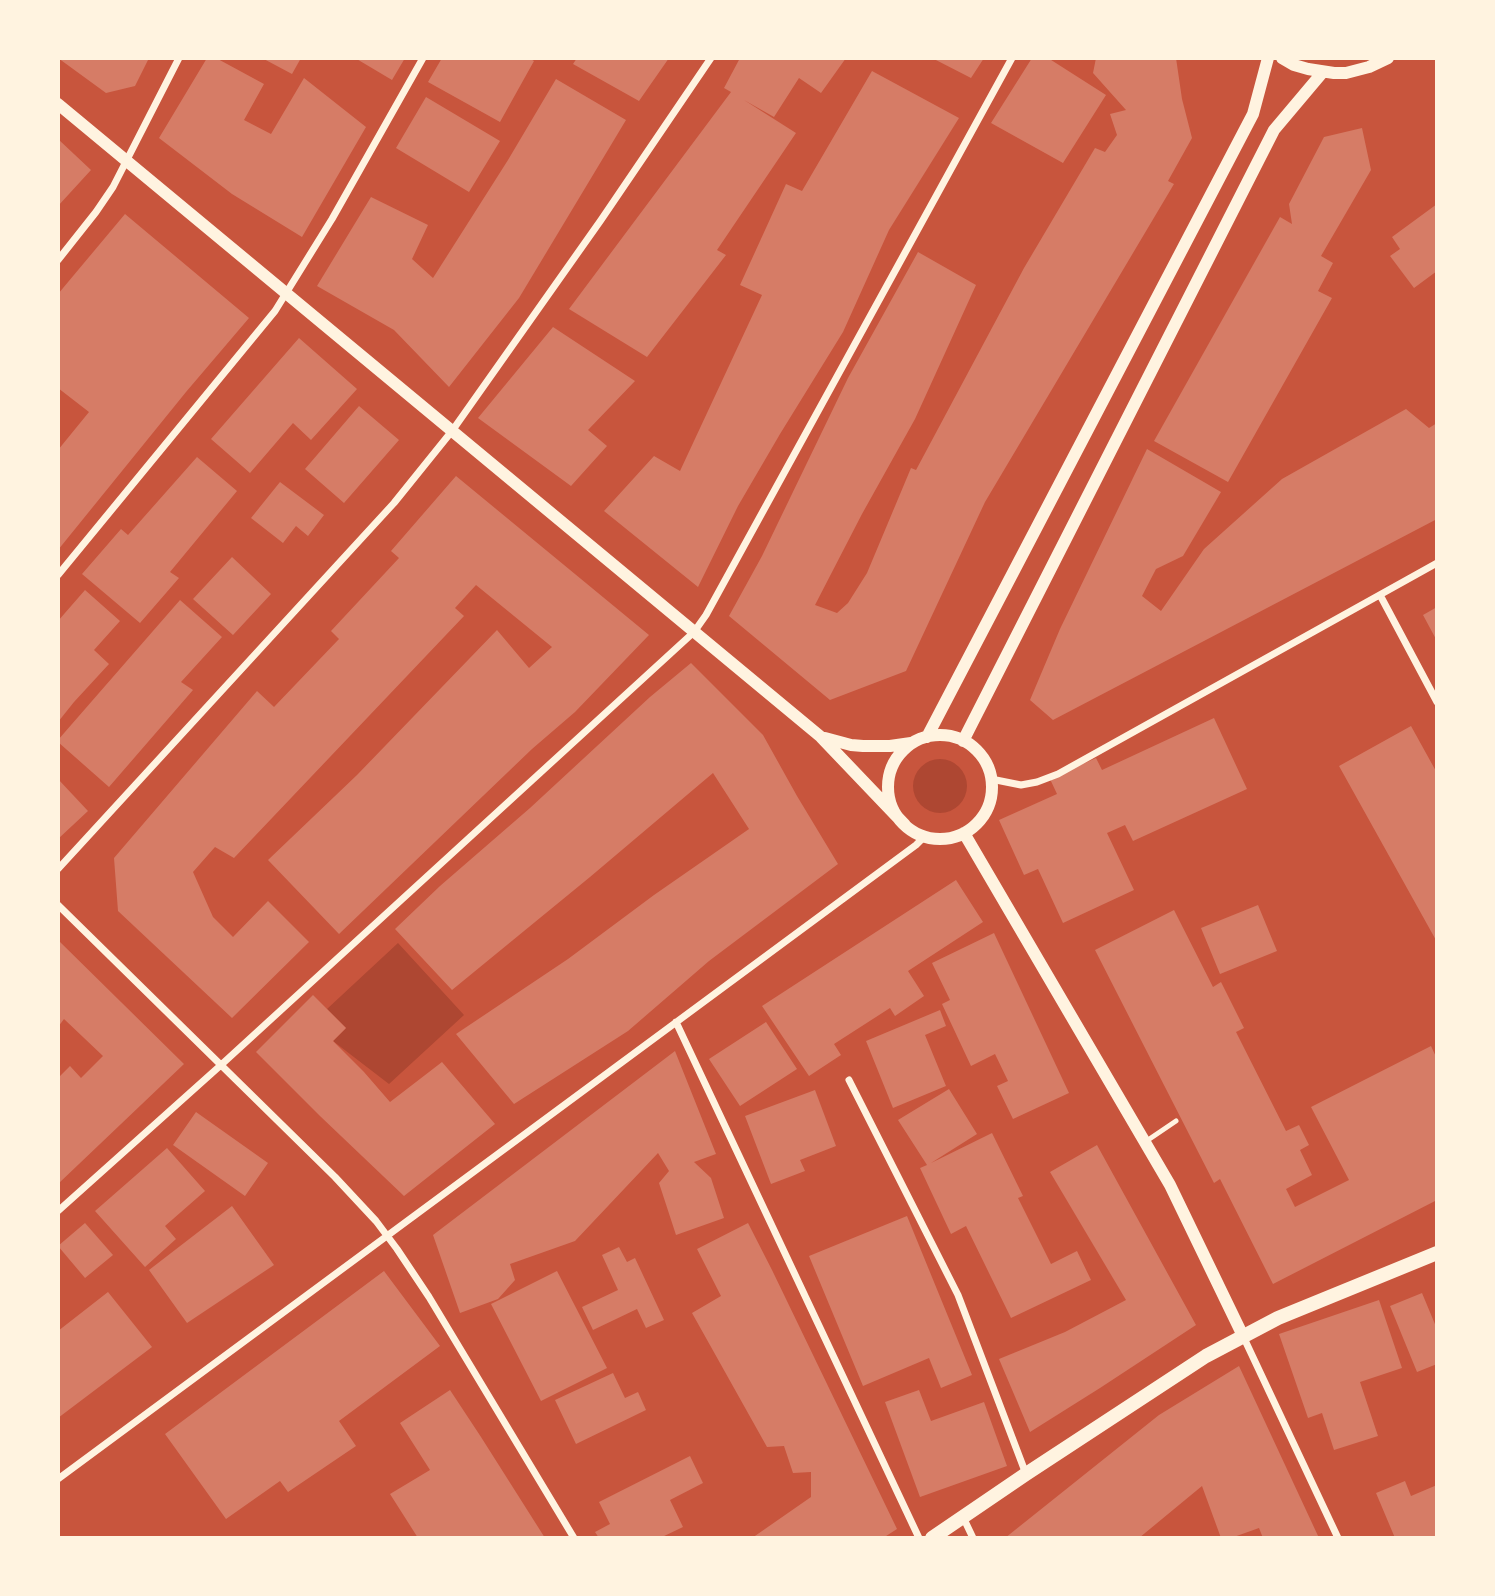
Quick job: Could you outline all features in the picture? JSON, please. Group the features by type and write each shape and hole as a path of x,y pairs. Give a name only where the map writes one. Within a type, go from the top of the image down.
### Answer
{"main road":[{"path":"932,1538 1183,1371 1242,1336 1278,1318 1437,1253"}],"street":[{"path":"58,260 113,187 179,58"},
{"path":"58,575 275,310 332,219 424,58"},
{"path":"58,869 394,503 452,431 711,58"},
{"path":"58,1211 694,632 706,615 1012,58"},
{"path":"927,737 1253,114 1268,58"},
{"path":"1282,58 1294,65 1334,74 1357,71 1388,58"},
{"path":"963,741 1273,130 1322,73"},
{"path":"58,104 821,737 905,825"},
{"path":"991,779 1021,785 1058,774 1437,563"},
{"path":"1380,595 1437,702"},
{"path":"821,737 851,745 890,746 912,743 927,737 948,736 971,745 986,763 991,779 991,795 986,811 977,824 964,833 949,838 925,836 899,819 892,806 888,782 896,760 912,743"},
{"path":"964,833 1170,1185 1338,1538"},
{"path":"58,1479 925,836"},
{"path":"58,905 353,1195 387,1236 441,1317 574,1538"},
{"path":"676,1022 919,1538"},
{"path":"849,1080 958,1295 1026,1474"},
{"path":"963,1517 973,1538"}],"lane":[{"path":"1145,1142 1176,1122"}],"shaded area":[{"path":"940,759 959,767 967,786 959,805 940,813 921,805 913,786 921,767"},
{"path":"398,943 464,1015 389,1084 333,1041 346,1028 327,1009"}],"building":[{"path":"58,58 149,58 135,86 106,93"},
{"path":"207,58 216,58 264,84 244,120 271,134 304,78 366,127 302,237 232,194 159,138"},
{"path":"262,58 301,58 292,74"},
{"path":"355,58 405,58 392,80"},
{"path":"442,58 529,58 534,61 500,122 428,82"},
{"path":"577,58 669,58 639,101 573,64"},
{"path":"740,58 846,58 821,93 799,78 774,117 744,100 796,133 717,250 726,255 647,357 569,309 731,92 724,88"},
{"path":"932,58 984,58 971,78"},
{"path":"1032,58 1048,58 1106,95 1063,163 991,123"},
{"path":"1096,58 1176,58 1182,99 1192,138 1168,181 1174,184 985,502 906,671 830,700 729,616 762,556 848,378 918,252 976,285 915,419 815,605 837,613 848,603 867,573 911,468 916,470 1024,268 1095,148 1105,152 1117,135 1110,114 1126,110 1093,73"},
{"path":"872,71 959,118 889,230 843,332 738,506 698,587 604,511 654,456 680,471 762,295 740,285 786,184 802,191"},
{"path":"556,79 626,120 519,298 449,387 394,330 317,286 371,197 428,225 412,259 433,278"},
{"path":"426,97 500,141 469,192 396,148"},
{"path":"1362,128 1371,170 1321,256 1333,263 1318,291 1332,298 1228,482 1154,441 1280,217 1292,224 1289,204 1324,137"},
{"path":"58,139 91,170 58,206"},
{"path":"1437,204 1437,271 1414,288 1390,256 1400,249 1392,237"},
{"path":"125,214 249,318 58,550 58,450 89,412 58,388 58,294"},
{"path":"553,327 635,381 588,430 607,446 571,486 478,418"},
{"path":"299,338 357,389 311,440 293,423 250,473 211,439"},
{"path":"359,406 399,440 344,503 305,469"},
{"path":"1406,409 1429,428 1437,423 1437,519 1053,720 1030,700 1060,629 1147,449 1221,492 1183,556 1156,569 1142,596 1161,611 1204,549 1282,479"},
{"path":"197,457 237,491 170,572 179,578 140,623 82,574 121,529 128,535"},
{"path":"456,476 649,635 575,712 532,749 339,934 268,860 357,775 497,630 529,668 552,647 476,585 455,608 464,616 234,858 215,847 193,872 213,917 233,937 268,901 309,942 232,1018 118,911 114,858 257,691 274,707 339,639 331,631 399,558 391,551"},
{"path":"280,482 324,515 308,536 296,526 283,543 251,518"},
{"path":"232,557 271,594 233,635 193,599"},
{"path":"85,590 120,621 94,650 109,664 58,722 58,621"},
{"path":"180,600 222,637 181,682 193,690 109,787 58,740"},
{"path":"1437,607 1437,641 1423,615"},
{"path":"691,663 763,735 838,864 709,961 628,1031 514,1104 456,1034 568,959 749,829 713,773 452,990 395,929 650,697"},
{"path":"1214,718 1247,789 1133,841 1125,825 1107,833 1134,890 1063,923 1038,869 1024,875 999,820 1057,794 1050,779 1096,758 1102,770"},
{"path":"1411,726 1437,773 1437,942 1339,766"},
{"path":"58,779 88,811 58,839"},
{"path":"956,880 983,922 908,971 924,996 895,1016 890,1008 834,1044 841,1055 809,1076 762,1006"},
{"path":"1258,905 1277,951 1220,974 1201,928"},
{"path":"1174,910 1213,987 1221,982 1244,1028 1236,1032 1286,1131 1299,1125 1309,1145 1300,1150 1312,1175 1286,1189 1295,1207 1349,1180 1311,1107 1431,1046 1437,1059 1437,1200 1273,1284 1220,1179 1214,1183 1095,950"},
{"path":"994,933 1069,1093 1013,1119 997,1086 1008,1081 995,1054 971,1066 942,1004 950,1000 932,963"},
{"path":"58,940 184,1064 58,1184 58,1078 70,1066 81,1078 103,1056 64,1019 58,1027"},
{"path":"313,995 346,1028 333,1041 390,1102 442,1062 495,1124 404,1196 256,1052"},
{"path":"940,1010 946,1026 925,1035 946,1086 893,1108 866,1041"},
{"path":"766,1022 797,1069 740,1106 709,1059"},
{"path":"675,1051 716,1154 694,1162 711,1178 724,1218 676,1235 659,1183 669,1171 658,1153 575,1241 510,1264 515,1280 498,1299 460,1313 433,1235"},
{"path":"949,1089 977,1134 931,1163 992,1133 1023,1196 1018,1198 1051,1264 1077,1251 1091,1280 1011,1318 966,1226 951,1234 920,1168 927,1165 898,1120"},
{"path":"815,1090 836,1146 800,1160 805,1171 771,1184 745,1116"},
{"path":"196,1112 268,1163 245,1196 173,1145"},
{"path":"1097,1145 1196,1325 1030,1432 999,1359 1065,1332 1126,1300 1050,1172"},
{"path":"167,1148 205,1191 165,1226 176,1239 145,1267 95,1211"},
{"path":"232,1206 274,1265 187,1323 149,1270"},
{"path":"907,1216 972,1375 941,1388 929,1358 863,1386 809,1256"},
{"path":"85,1223 113,1255 85,1278 58,1246"},
{"path":"748,1223 897,1529 883,1538 752,1538 811,1497 811,1472 793,1473 784,1446 767,1447 692,1313 721,1296 697,1249"},
{"path":"619,1247 627,1262 635,1258 664,1320 646,1328 637,1309 593,1330 582,1307 618,1290 602,1255"},
{"path":"384,1271 440,1346 339,1421 356,1446 288,1492 280,1481 226,1519 165,1434"},
{"path":"557,1271 607,1368 541,1401 491,1304"},
{"path":"108,1292 152,1347 58,1418 58,1331"},
{"path":"1422,1293 1437,1329 1437,1364 1417,1372 1390,1306"},
{"path":"1379,1300 1402,1368 1360,1382 1378,1436 1334,1450 1322,1413 1308,1418 1279,1334"},
{"path":"1239,1366 1319,1538 1263,1538 1259,1528 1231,1538 1221,1538 1202,1486 1139,1538 1005,1538 1159,1415"},
{"path":"613,1373 625,1398 638,1392 646,1410 576,1444 555,1400"},
{"path":"450,1390 545,1538 418,1538 390,1494 430,1470 400,1423"},
{"path":"919,1390 931,1421 984,1402 1007,1466 920,1497 885,1402"},
{"path":"690,1456 703,1483 670,1500 683,1527 660,1538 599,1538 595,1532 610,1524 599,1502"},
{"path":"1405,1481 1411,1496 1437,1485 1437,1536 1395,1538 1376,1493"}]}
